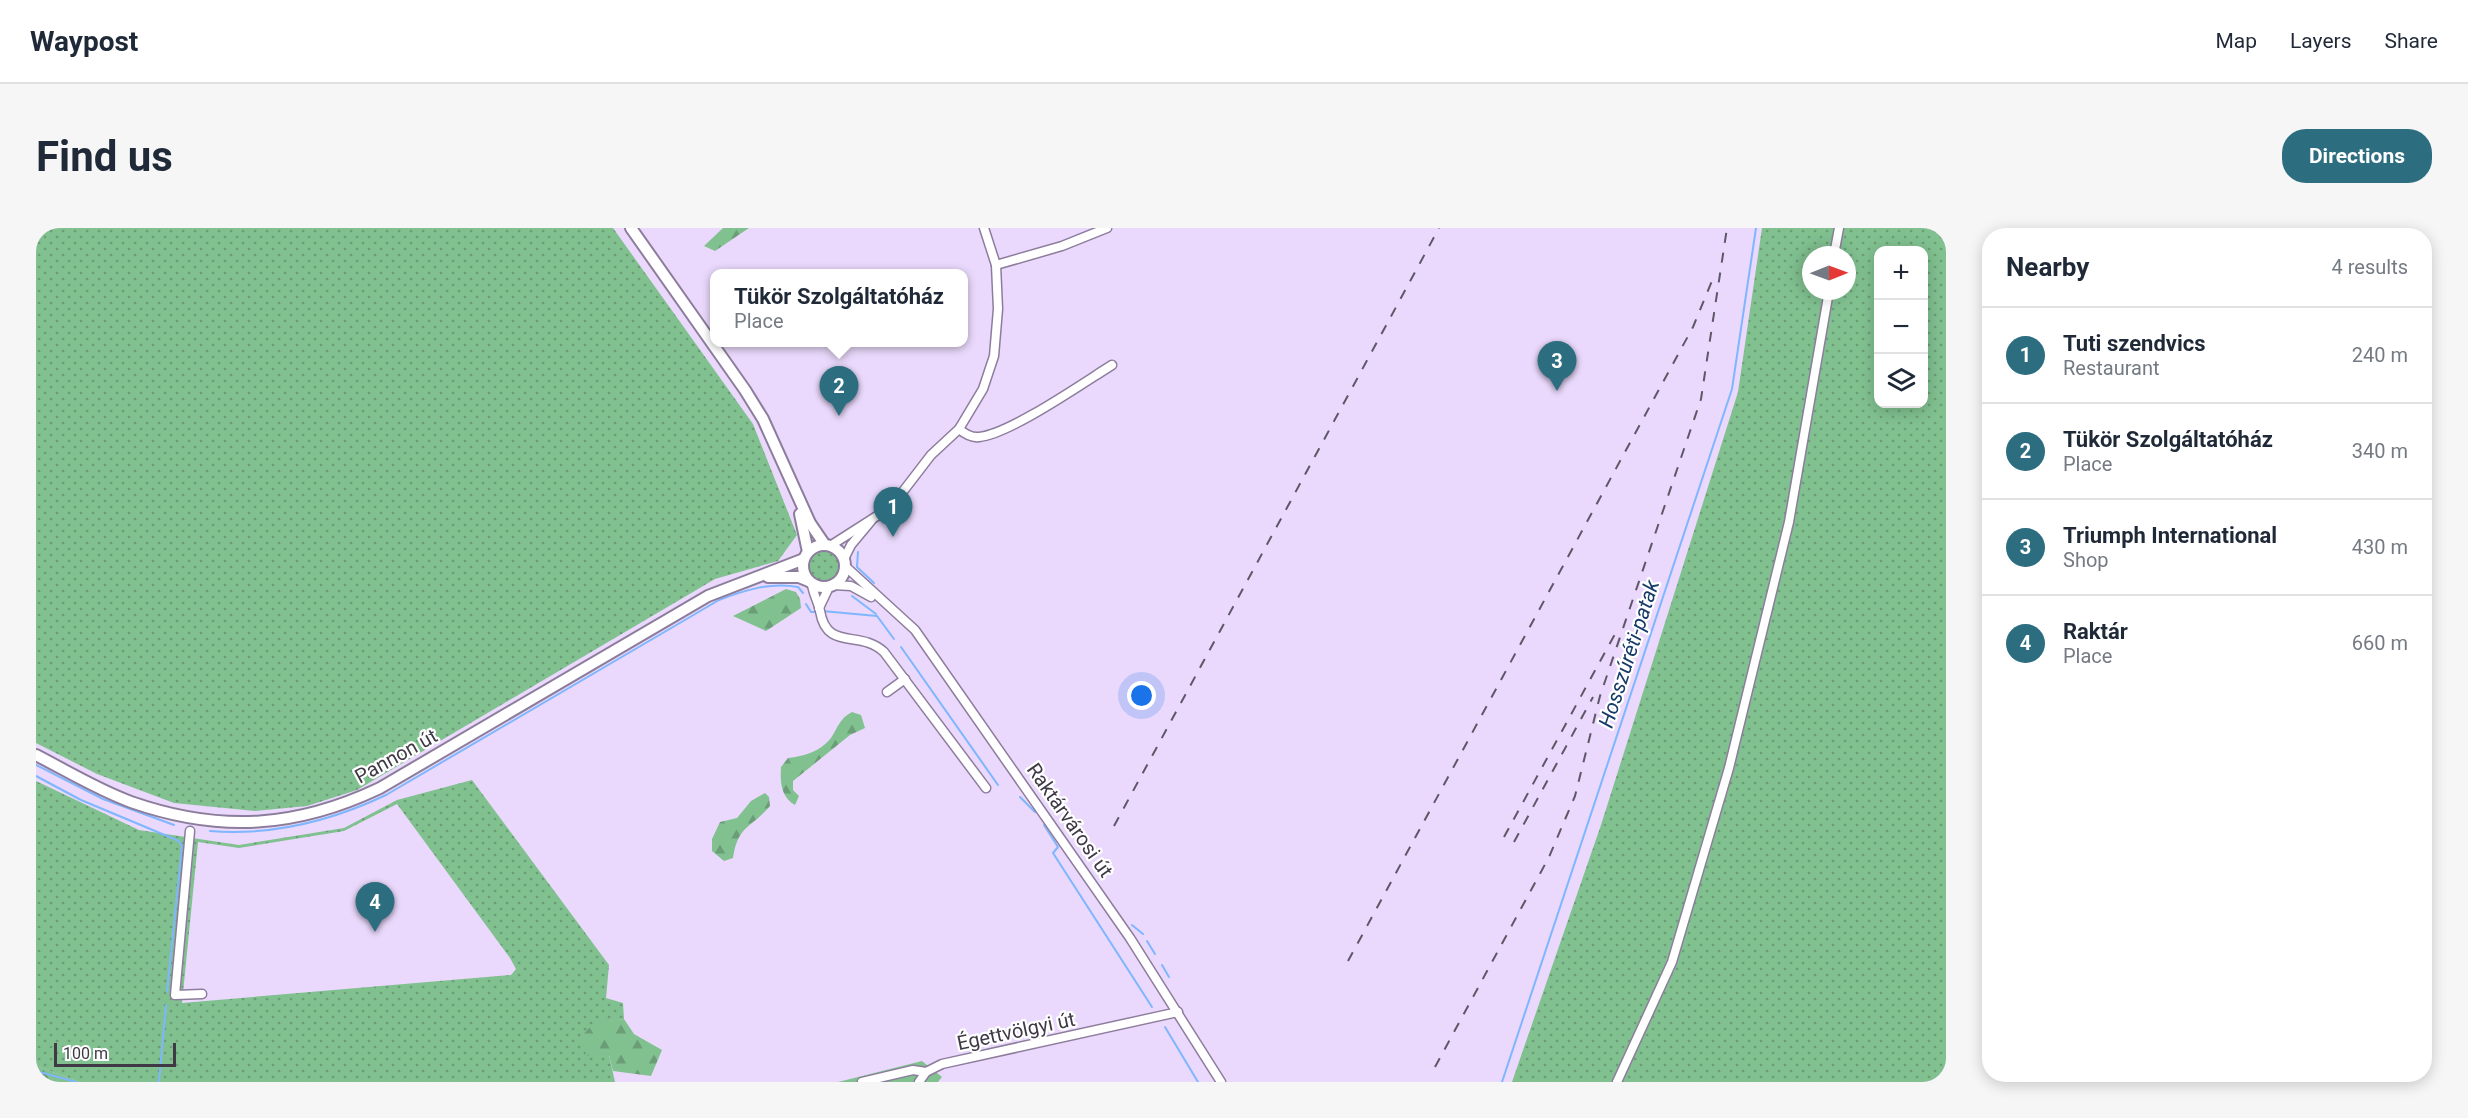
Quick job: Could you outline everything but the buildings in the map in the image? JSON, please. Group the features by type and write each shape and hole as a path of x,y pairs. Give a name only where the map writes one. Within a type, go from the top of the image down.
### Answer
{"main road":[{"path":"631,228 710,339"},
{"path":"715,347 763,419 784,468 804,527 806,556 803,571 810,582"},
{"name":"Raktárvárosi út","path":"784,468 813,530 827,546 838,551 844,563"},
{"path":"806,556 816,547 827,546"},
{"name":"Pannon út","path":"36,755 129,801 174,815 229,822 312,815 345,805 380,788 708,596 806,556"},
{"path":"831,586 843,575 844,563"},
{"name":"Pannon út","path":"747,580 784,576 810,582"},
{"name":"Raktárvárosi út","path":"810,582 831,586"}],"street":[{"path":"827,546 891,507 932,455 958,429 979,397 994,356 998,309 996,265 984,228"},
{"path":"996,265 1062,246 1107,228"},
{"path":"1836,246 1839,228"},
{"path":"1617,1082 1672,962 1729,768 1792,504 1827,300"},
{"path":"958,429 972,438 998,431 1073,390 1112,365"},
{"path":"844,563 851,545 871,521"},
{"name":"Raktárvárosi út","path":"844,563 915,630 1092,882 1178,1012 1216,1082"},
{"path":"810,582 820,618 829,633 840,638 873,643 884,652 986,788"},
{"path":"819,608 831,586"},
{"name":"Raktárvárosi út","path":"831,586 851,586 885,603"},
{"path":"887,692 905,679"},
{"path":"190,831 175,995 202,994"},
{"name":"Égettvölgyi út","path":"862,1082 913,1070 926,1072 942,1064 1178,1012"},
{"name":"Raktárvárosi út","path":"1210,1068 1221,1082"},
{"path":"919,1082 926,1072"}],"green space":[{"path":"36,228 613,228 753,424 797,535 778,561 715,579 357,790 307,806 255,811 174,803 97,774 36,743"},
{"path":"723,228 749,228 715,251 704,246"},
{"path":"1762,228 1946,228 1946,1082 1512,1082 1601,825 1738,392"},
{"path":"823,550 834,555 839,566 834,577 823,582 812,577 807,566 812,555"},
{"path":"786,589 796,592 801,608 766,631 733,616"},
{"path":"852,712 861,715 865,728 850,735 793,781 793,790 799,796 795,805 790,802 782,789 781,767 788,758 822,747 831,738 842,720"},
{"path":"472,780 609,965 606,998 623,1003 624,1019 595,1023 609,1055 615,1082 80,1082 36,1066 36,781 139,830 239,845 344,828 397,800","holes":["397,804 516,969 511,975 182,1003 198,842 239,848 344,831"]},
{"path":"765,793 769,797 770,806 742,833 735,847 733,858 724,861 712,851 712,839 720,822 737,818 751,801"},
{"path":"624,1019 634,1034 662,1050 651,1076 613,1071 609,1055 588,1056 577,1041 595,1022"},
{"path":"922,1061 942,1077 938,1082 838,1082"},
{"path":"36,1066 80,1082 36,1082"}],"waterway":[{"name":"Hosszúréti-patak","path":"1502,1082 1732,389 1756,228"},
{"path":"858,552 857,567 874,583"},
{"path":"210,831 278,829 322,820 365,805 386,795 719,600 768,586 798,587 803,593"},
{"path":"852,596 876,614"},
{"path":"806,604 811,612 816,612"},
{"path":"822,611 877,616 894,639"},
{"path":"901,647 998,785"},
{"path":"36,765 103,799 174,825"},
{"path":"36,776 81,800 179,841 182,846 167,992"},
{"path":"1020,797 1035,812"},
{"path":"1044,825 1058,847 1053,853 1152,1007"},
{"path":"1132,925 1143,934"},
{"path":"1147,941 1155,954"},
{"path":"1162,965 1169,977"},
{"path":"159,1082 166,1005"},
{"path":"1165,1027 1198,1082"},
{"path":"36,1071 76,1082"}],"railway":[{"path":"1114,826 1439,228"},
{"path":"1435,1067 1549,857 1575,796 1600,696 1701,399 1727,228"},
{"path":"1348,961 1693,327 1714,276"},
{"path":"1504,837 1615,634"},
{"path":"1514,842 1593,697"}],"place":[{"name":"Triumph International","path":"1557,391"},
{"name":"Tükör Szolgáltatóház","path":"839,416"},
{"name":"Tuti szendvics","path":"893,537"},
{"name":"Raktár","path":"375,932"}]}
